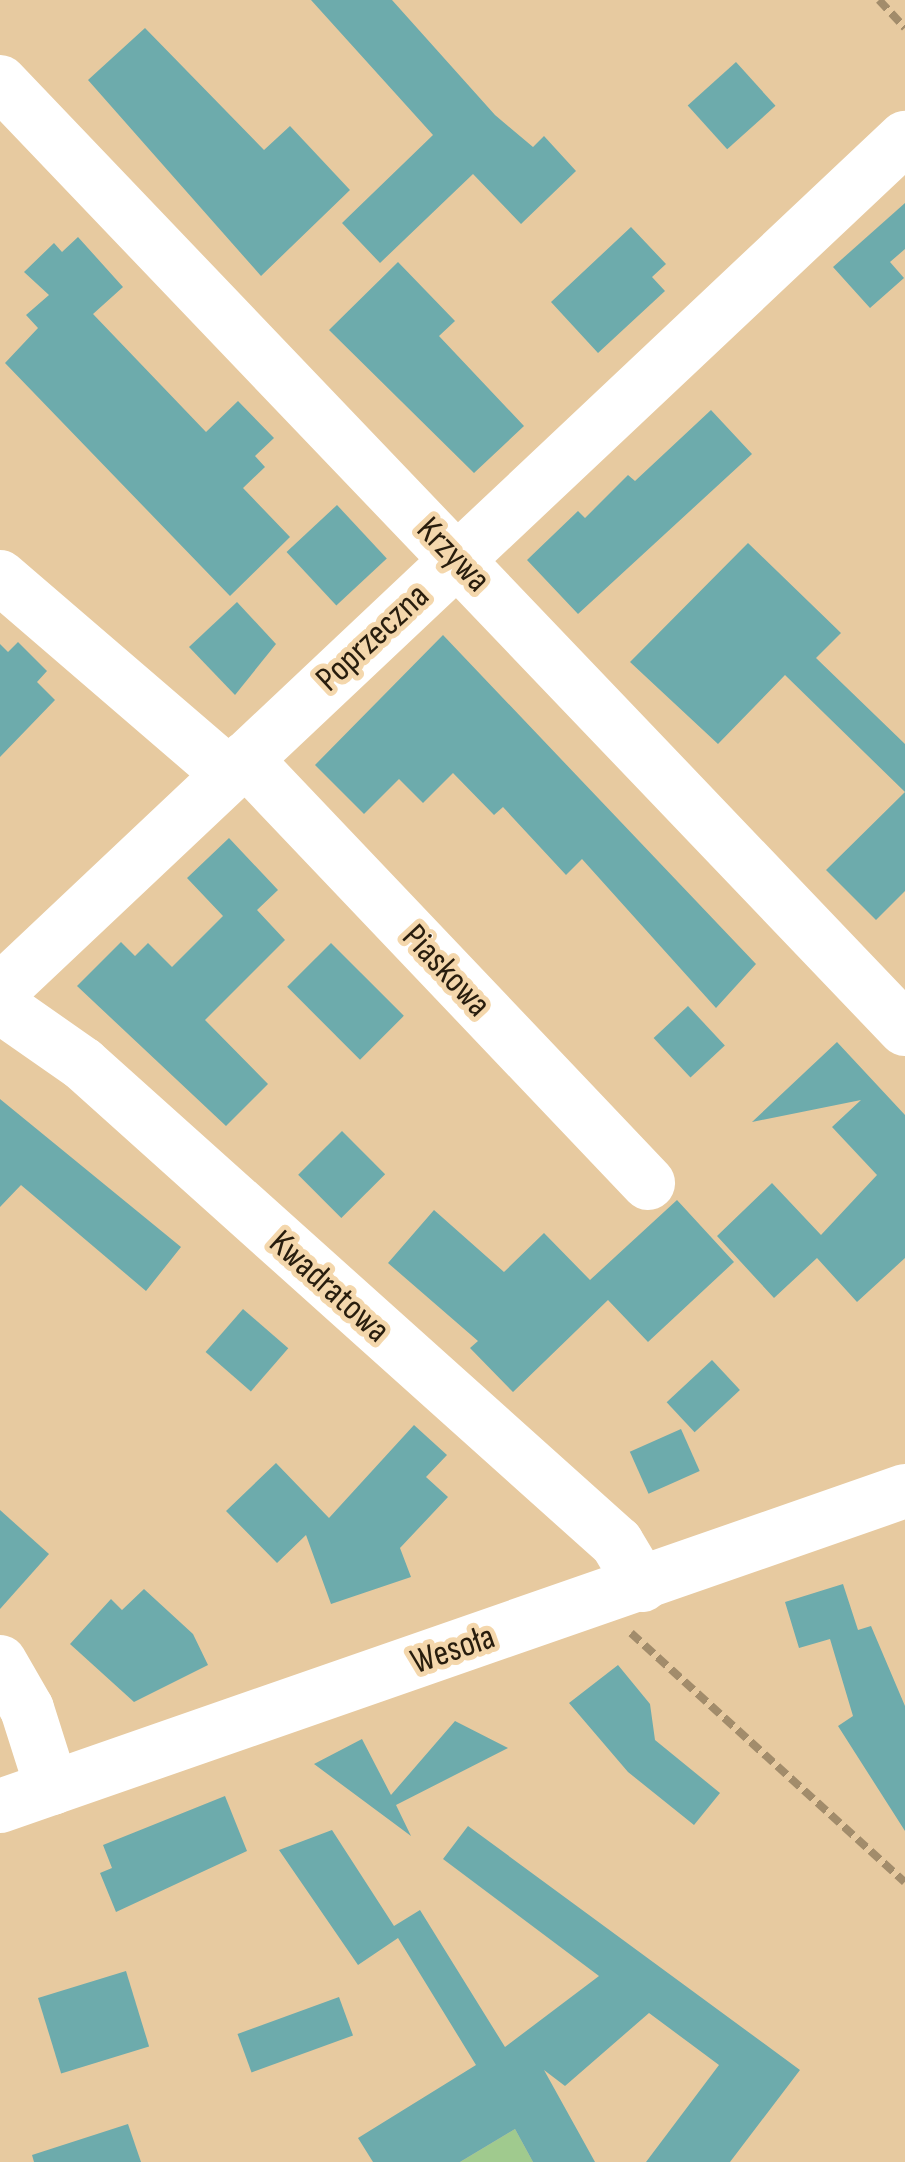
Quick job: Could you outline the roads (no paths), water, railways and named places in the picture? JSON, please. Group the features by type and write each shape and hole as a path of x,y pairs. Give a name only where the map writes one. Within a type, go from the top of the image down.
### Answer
{"street":[{"name":"Krzywa","path":"0,82 905,1029"},
{"name":"Poprzeczna","path":"0,992 905,138"},
{"name":"Piaskowa","path":"0,577 237,766 648,1183"},
{"name":"Kwadratowa","path":"0,1006 83,1064 616,1543 626,1590"},
{"name":"Wesoła","path":"0,1805 905,1491"},
{"path":"0,1662 27,1709 52,1788"}]}
